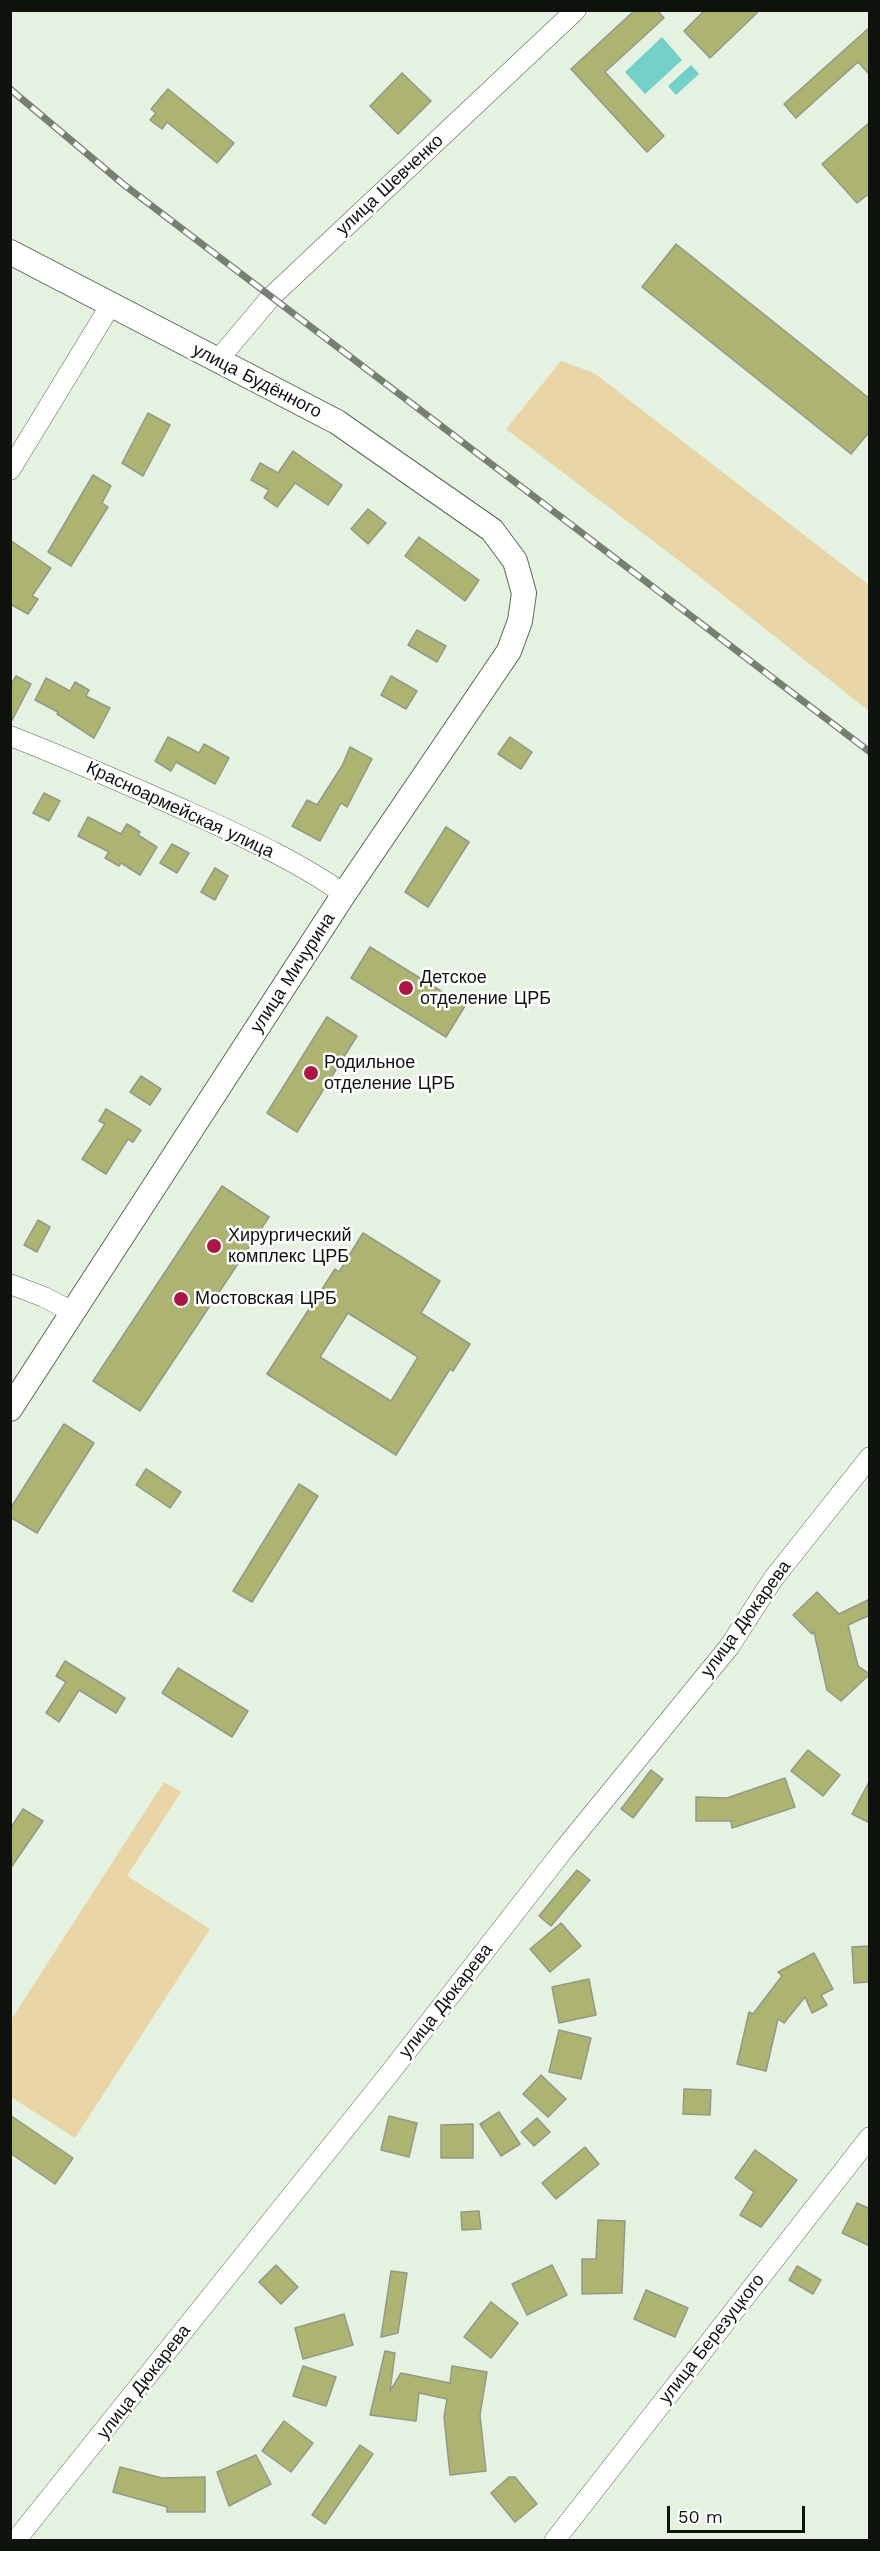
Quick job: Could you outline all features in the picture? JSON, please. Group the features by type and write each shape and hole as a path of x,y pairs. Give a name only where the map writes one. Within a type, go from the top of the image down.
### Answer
{"street":[{"name":"улица Шевченко","path":"217,361 271,297 570,12"},
{"name":"улица Будённого","path":"10,252 337,422 492,530"},
{"path":"10,470 110,306"},
{"name":"улица Мичурина","path":"10,1409 344,894 509,651 520,621 524,593 515,561 492,530"},
{"name":"Красноармейская улица","path":"10,736 76,761 215,824 312,871 344,894"},
{"path":"10,1284 44,1297 73,1312"},
{"name":"улица Дюкарева","path":"16,2541 389,2074 558,1857 722,1656 773,1578 870,1457"},
{"name":"улица Березуцкого","path":"555,2541 870,2137"}],"shaded area":[{"path":"561,361 594,373 869,585 869,711 686,566 506,429"},
{"path":"164,1782 181,1792 127,1876 210,1929 75,2138 11,2097 11,2020"}],"water":[{"path":"662,37 682,60 645,94 625,72"},
{"path":"691,65 699,74 676,95 668,86"}],"building":[{"path":"635,10 657,10 664,18 605,72 664,136 647,152 571,69"},
{"path":"705,10 760,10 710,58 684,31"},
{"path":"870,27 870,75 858,62 796,118 784,104"},
{"path":"402,73 431,101 398,134 370,106"},
{"path":"168,89 234,143 217,163 167,122 162,129 150,120 156,113 151,109"},
{"path":"870,122 870,193 857,203 822,164"},
{"path":"676,244 870,399 870,431 851,454 642,287"},
{"path":"148,413 170,425 143,476 122,463"},
{"path":"293,451 342,485 328,505 295,483 277,507 264,498 269,490 251,480 260,463 278,473"},
{"path":"93,475 111,486 102,503 108,507 71,566 48,552"},
{"path":"368,509 386,523 368,544 351,529"},
{"path":"419,537 479,580 465,601 405,556"},
{"path":"10,540 51,568 32,596 38,599 28,614 10,604"},
{"path":"417,630 446,646 437,662 408,645"},
{"path":"16,676 31,684 10,724 10,686"},
{"path":"391,676 417,691 406,709 381,695"},
{"path":"46,678 70,691 75,682 89,690 86,696 110,708 94,738 57,714 58,712 35,700"},
{"path":"168,737 199,753 204,744 229,758 215,784 176,762 171,771 155,761"},
{"path":"510,737 532,752 521,769 498,754"},
{"path":"350,747 372,759 347,807 341,803 320,841 292,826 307,800 317,805 342,766"},
{"path":"44,793 60,801 49,821 33,813"},
{"path":"88,817 121,834 127,824 140,832 138,835 157,847 140,875 121,863 119,866 105,858 109,852 78,836"},
{"path":"446,827 469,842 428,907 405,892"},
{"path":"172,844 189,853 177,873 160,863"},
{"path":"215,868 228,876 215,900 201,892"},
{"path":"370,947 465,1006 446,1037 351,978"},
{"path":"327,1017 357,1036 297,1132 267,1113"},
{"path":"141,1076 161,1089 150,1105 130,1092"},
{"path":"106,1109 141,1130 133,1142 128,1139 106,1174 82,1159 105,1124 99,1121"},
{"name":"Мостовская ЦРБ","path":"222,1186 269,1217 140,1411 93,1381"},
{"path":"38,1220 50,1227 37,1252 24,1245"},
{"path":"363,1233 440,1281 421,1313 470,1344 453,1371 450,1369 396,1455 267,1374 335,1269 339,1272","holes":["348,1313 418,1357 391,1401 320,1357"]},
{"path":"64,1424 94,1443 37,1533 10,1517 10,1509"},
{"path":"146,1469 181,1492 170,1508 136,1485"},
{"path":"299,1484 318,1496 252,1602 233,1591"},
{"path":"817,1592 839,1614 870,1599 870,1615 848,1625 858,1666 870,1674 841,1701 827,1690 814,1632 812,1634 793,1615"},
{"path":"65,1661 125,1698 116,1713 79,1690 59,1722 46,1713 66,1682 56,1676"},
{"path":"178,1668 248,1711 232,1737 162,1693"},
{"path":"808,1750 840,1775 823,1796 791,1771"},
{"path":"651,1770 663,1779 633,1818 621,1809"},
{"path":"785,1778 795,1807 732,1828 731,1821 696,1821 696,1797 727,1798"},
{"path":"870,1780 870,1823 852,1814"},
{"path":"23,1809 43,1821 10,1869 10,1829"},
{"path":"577,1870 590,1880 551,1926 539,1916"},
{"path":"561,1923 581,1946 550,1972 530,1949"},
{"path":"870,1946 870,1982 854,1983 852,1947"},
{"path":"814,1953 833,1989 821,1995 827,2005 812,2013 805,1997 784,2023 778,2019 766,2071 737,2064 749,2012 753,2014 782,1976 778,1972"},
{"path":"589,1979 596,2015 559,2023 552,1987"},
{"path":"559,2030 591,2038 581,2079 549,2072"},
{"path":"541,2075 566,2099 548,2117 523,2094"},
{"path":"684,2089 711,2090 710,2115 683,2114"},
{"path":"499,2112 520,2144 501,2156 480,2124"},
{"path":"10,2115 73,2158 55,2184 10,2153"},
{"path":"389,2116 417,2123 409,2157 381,2150"},
{"path":"537,2118 550,2132 534,2146 521,2132"},
{"path":"473,2124 473,2158 441,2158 441,2125"},
{"path":"585,2147 599,2164 556,2199 542,2183"},
{"path":"755,2150 797,2180 761,2227 740,2215 754,2192 735,2178"},
{"path":"857,2203 870,2209 870,2246 842,2233"},
{"path":"479,2211 481,2229 462,2230 461,2212"},
{"path":"598,2220 625,2221 622,2293 582,2294 582,2259 596,2259"},
{"path":"276,2265 298,2287 281,2304 259,2282"},
{"path":"552,2265 567,2295 527,2315 512,2284"},
{"path":"797,2266 821,2280 813,2294 789,2280"},
{"path":"391,2271 407,2273 398,2333 381,2337"},
{"path":"646,2290 688,2308 675,2337 634,2319"},
{"path":"491,2302 518,2323 491,2358 464,2337"},
{"path":"344,2314 353,2345 303,2359 295,2328"},
{"path":"385,2351 395,2353 390,2391 401,2373 450,2383 452,2366 487,2372 480,2415 486,2471 450,2475 444,2417 447,2399 419,2393 416,2421 370,2415"},
{"path":"303,2366 336,2377 326,2406 293,2396"},
{"path":"284,2421 313,2443 291,2472 262,2451"},
{"path":"360,2445 373,2454 325,2524 312,2515"},
{"path":"256,2455 271,2484 229,2506 217,2472"},
{"path":"120,2467 162,2478 205,2477 205,2512 167,2512 167,2507 113,2492"},
{"path":"509,2477 515,2477 537,2504 515,2522 491,2493"}],"railway":[{"path":"10,89 123,184 870,752"}],"place":[{"name":"Детское отделение ЦРБ","path":"406,988"},
{"name":"Родильное отделение ЦРБ","path":"311,1073"},
{"name":"Хирургический комплекс ЦРБ","path":"214,1246"},
{"name":"Мостовская ЦРБ","path":"181,1299"}]}
